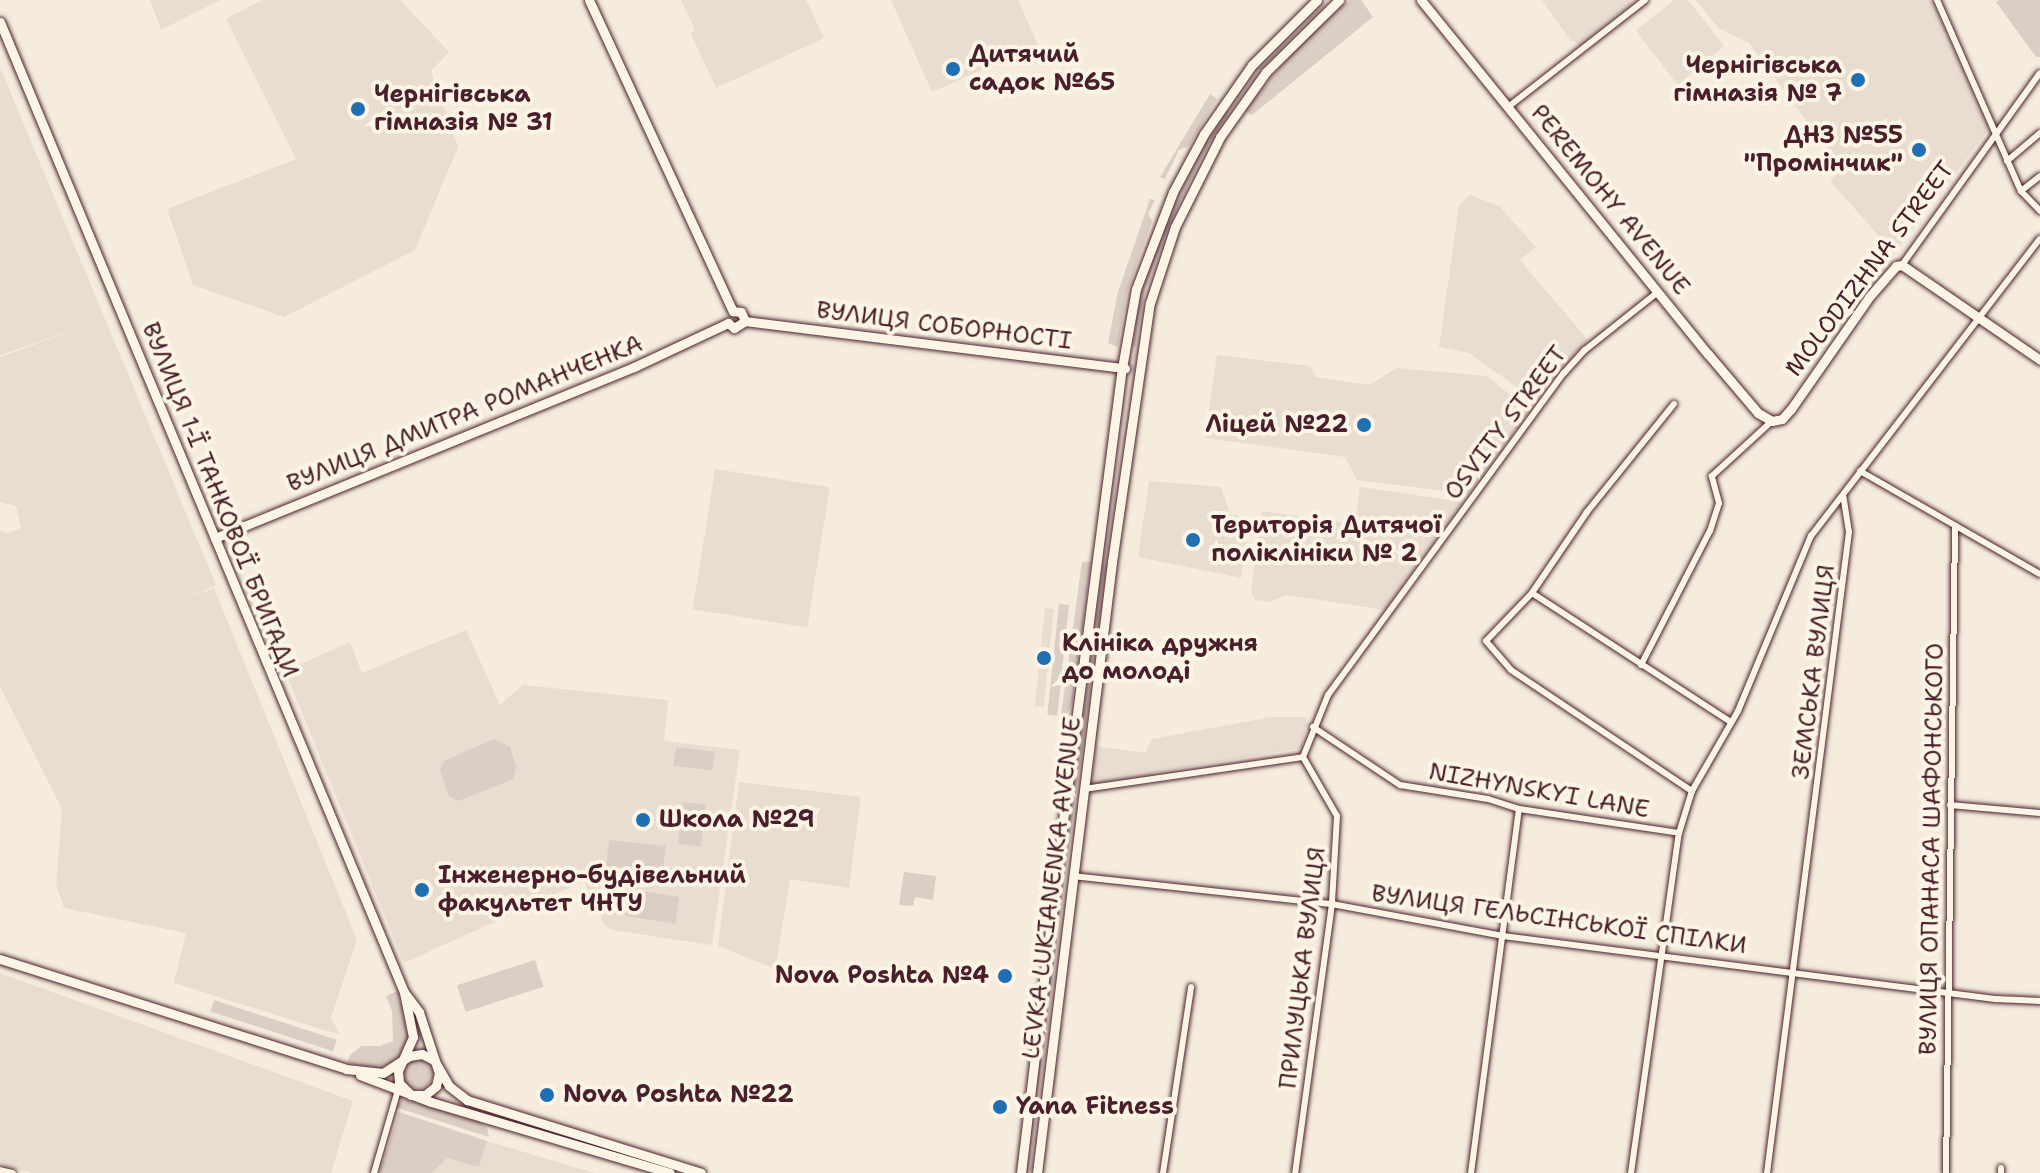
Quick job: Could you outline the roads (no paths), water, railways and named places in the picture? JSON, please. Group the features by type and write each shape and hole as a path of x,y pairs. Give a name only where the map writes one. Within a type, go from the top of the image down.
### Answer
{"main road":[{"path":"589,0 733,311 728,323"},
{"name":"LEVKA LUKIANENKA AVENUE","path":"1021,1173 1122,368 1139,278 1188,162 1224,101 1252,65 1317,0"},
{"name":"LEVKA LUKIANENKA AVENUE","path":"1037,1173 1138,370 1150,303 1163,257 1199,174 1255,85 1303,32 1339,0"},
{"name":"PEREMOHY AVENUE","path":"1421,0 1758,413 1772,421"},
{"name":"ВУЛИЦЯ 1-Ї ТАНКОВОЇ БРИГАДИ","path":"0,22 404,992 413,1037 403,1060"},
{"path":"1902,265 2040,360"},
{"name":"MOLODIZHNA STREET","path":"1772,421 1782,419 1791,409 1869,297 1892,269 1902,265"},
{"path":"733,311 741,312 745,321"},
{"name":"ВУЛИЦЯ СОБОРНОСТІ","path":"728,323 737,328 745,321 1138,370"},
{"name":"ВУЛИЦЯ ДМИТРА РОМАНЧЕНКА","path":"215,538 634,367 728,323"},
{"path":"0,959 346,1069 411,1095 670,1173"},
{"name":"ВУЛИЦЯ 1-Ї ТАНКОВОЇ БРИГАДИ","path":"404,992 419,1012 437,1066"},
{"path":"346,1069 383,1073 403,1060 422,1054 437,1066 457,1093 480,1106 701,1173"},
{"path":"398,1090 397,1078 403,1060"},
{"path":"397,1078 402,1088 411,1095 425,1095 436,1086 437,1066"}],"street":[{"path":"1508,107 1645,0"},
{"path":"1937,0 2021,191 2040,211"},
{"name":"MOLODIZHNA STREET","path":"1902,265 2040,73"},
{"path":"2007,161 2040,133"},
{"path":"2021,191 2040,176"},
{"path":"1631,1173 1679,833 1692,791 1731,722 1811,536 2040,239"},
{"name":"OSVITY STREET","path":"1303,757 1313,727 1337,683 1564,373 1594,342 1658,292"},
{"path":"1674,404 1587,512 1532,593 1486,641 1511,670 1692,791"},
{"path":"1641,665 1710,531 1719,503 1712,476 1772,421"},
{"path":"1860,471 2040,574"},
{"name":"ЗЕМСЬКА ВУЛИЦЯ","path":"1767,1173 1849,532 1843,496"},
{"name":"ВУЛИЦЯ ОПАНАСА ШАФОНСЬКОГО","path":"1946,1173 1955,526"},
{"path":"1532,593 1731,722"},
{"name":"NIZHYNSKYI LANE","path":"1313,727 1377,766 1400,785 1488,799 1519,809 1679,833"},
{"path":"1084,789 1303,757"},
{"name":"ПРИЛУЦЬКА ВУЛИЦЯ","path":"1295,1173 1332,904 1337,816 1303,757"},
{"path":"1950,805 2040,813"},
{"path":"1471,1173 1519,809"},
{"name":"ВУЛИЦЯ ГЕЛЬСІНСЬКОЇ СПІЛКИ","path":"1073,876 1332,904 1503,936 2040,1001"},
{"path":"1163,1173 1191,987"},
{"path":"374,1173 398,1090"},
{"path":"0,1170 13,1173"}],"place":[{"name":"Дитячий садок №65","path":"953,69"},
{"name":"Чернігівська гімназія № 7","path":"1858,80"},
{"name":"Чернігівська гімназія № 31","path":"358,109"},
{"name":"ДНЗ №55 \"Промінчик\"","path":"1919,150"},
{"name":"Ліцей №22","path":"1364,425"},
{"name":"Територія Дитячої поліклініки № 2","path":"1193,540"},
{"name":"Клініка дружня до молоді","path":"1044,658"},
{"name":"Школа №29","path":"643,820"},
{"name":"Інженерно-будівельний факультет ЧНТУ","path":"422,890"},
{"name":"Nova Poshta №4","path":"1005,976"},
{"name":"Nova Poshta №22","path":"547,1095"},
{"name":"Yana Fitness","path":"1000,1107"}]}
